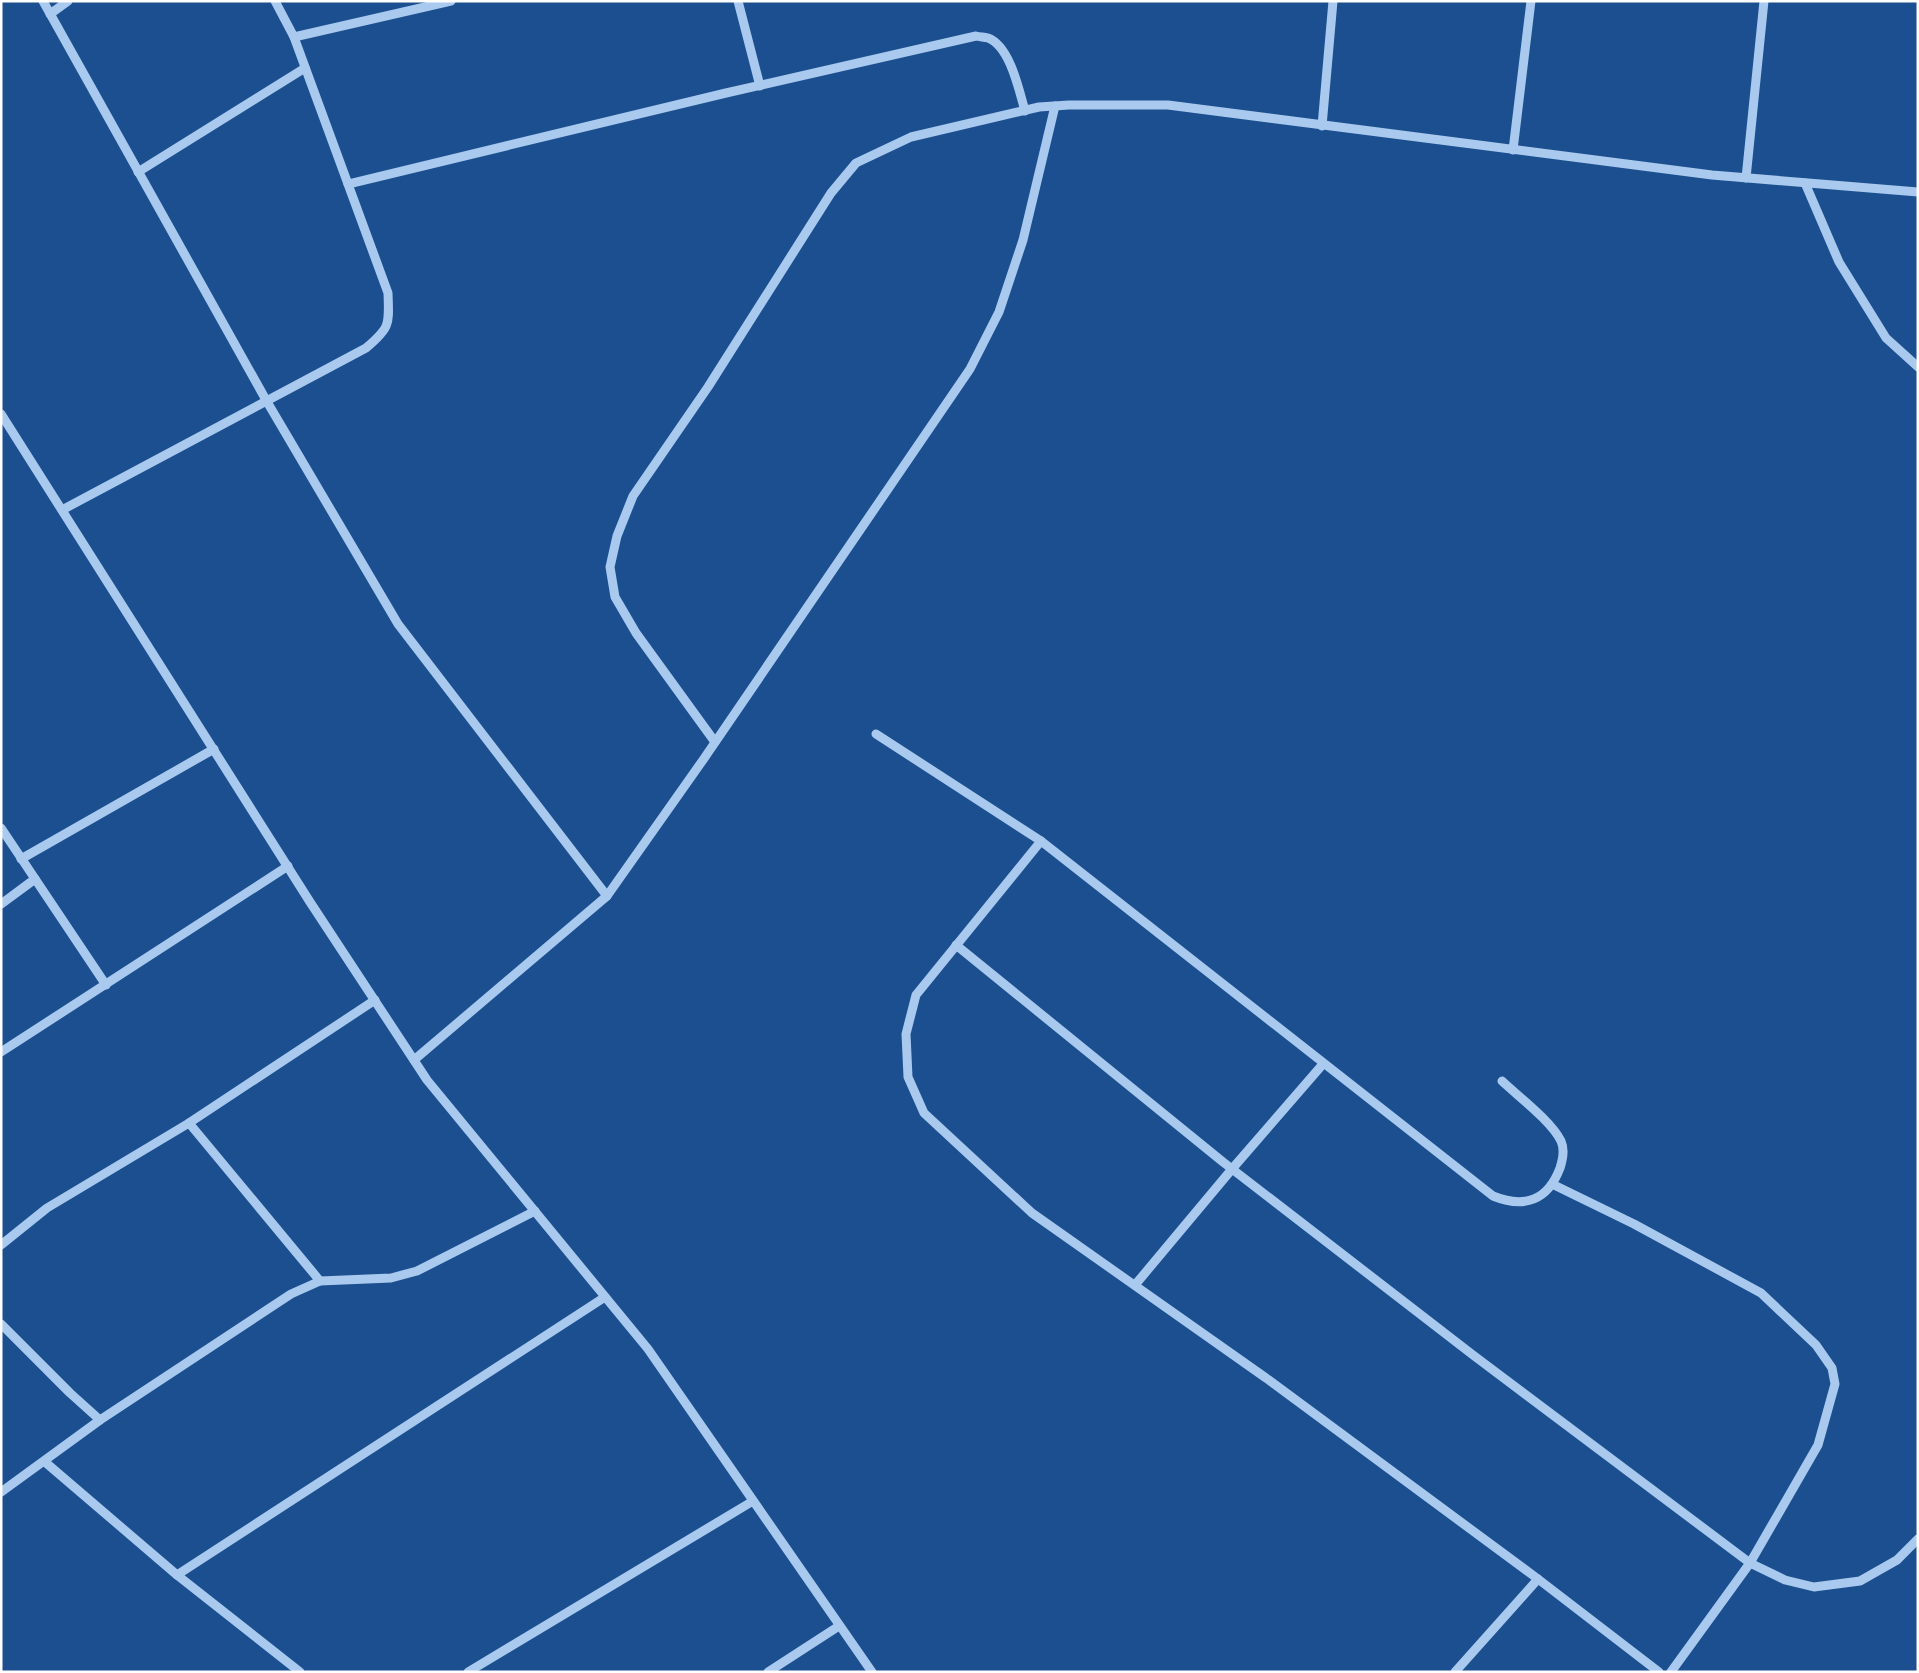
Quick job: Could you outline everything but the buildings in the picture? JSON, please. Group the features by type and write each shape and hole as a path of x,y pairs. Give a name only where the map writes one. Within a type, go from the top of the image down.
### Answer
{"street":[{"path":"43,1 266,400 398,624 607,896"},
{"path":"50,14 68,1"},
{"path":"62,510 366,348 382,335 389,320 388,293 294,37 275,1"},
{"path":"294,37 451,1"},
{"path":"738,1 760,86"},
{"path":"1322,126 1333,1"},
{"path":"1513,150 1531,1"},
{"path":"1746,178 1764,1"},
{"path":"348,184 976,36 989,39 1000,47 1010,63 1025,110"},
{"path":"138,172 305,68"},
{"path":"414,1060 607,896 715,742 970,369 999,312 1023,240 1055,106"},
{"path":"715,742 636,633 615,597 610,567 617,536 633,496 708,387 831,194 856,163 912,137 1039,107 1168,106 1712,175 1918,192"},
{"path":"1806,183 1839,262 1886,338 1918,367"},
{"path":"1,414 288,866 427,1080 648,1349 872,1672"},
{"path":"876,734 1041,841 1493,1196 1507,1202 1522,1202 1540,1197 1552,1184 1563,1158 1562,1144 1554,1130 1502,1081"},
{"path":"21,860 214,749"},
{"path":"1,828 106,984"},
{"path":"1041,841 916,994 906,1034 908,1077 924,1112 1032,1213 1266,1378 1538,1578 1659,1672"},
{"path":"1,1052 288,866"},
{"path":"1,904 35,879"},
{"path":"956,945 1232,1169 1473,1355 1750,1563 1785,1580 1814,1587 1860,1581 1897,1560 1918,1539"},
{"path":"1,1245 47,1208 188,1123 375,1000"},
{"path":"1135,1285 1323,1064"},
{"path":"188,1123 320,1281"},
{"path":"1552,1184 1634,1224 1761,1293 1816,1346 1832,1368 1835,1384 1818,1445 1750,1563 1671,1672"},
{"path":"1,1492 100,1420 291,1294 320,1281 391,1278 416,1271 535,1211"},
{"path":"177,1575 605,1297"},
{"path":"1,1324 70,1393 100,1420"},
{"path":"44,1462 177,1575 300,1672"},
{"path":"468,1672 753,1501"},
{"path":"1455,1672 1538,1578"},
{"path":"768,1672 839,1626"}]}
